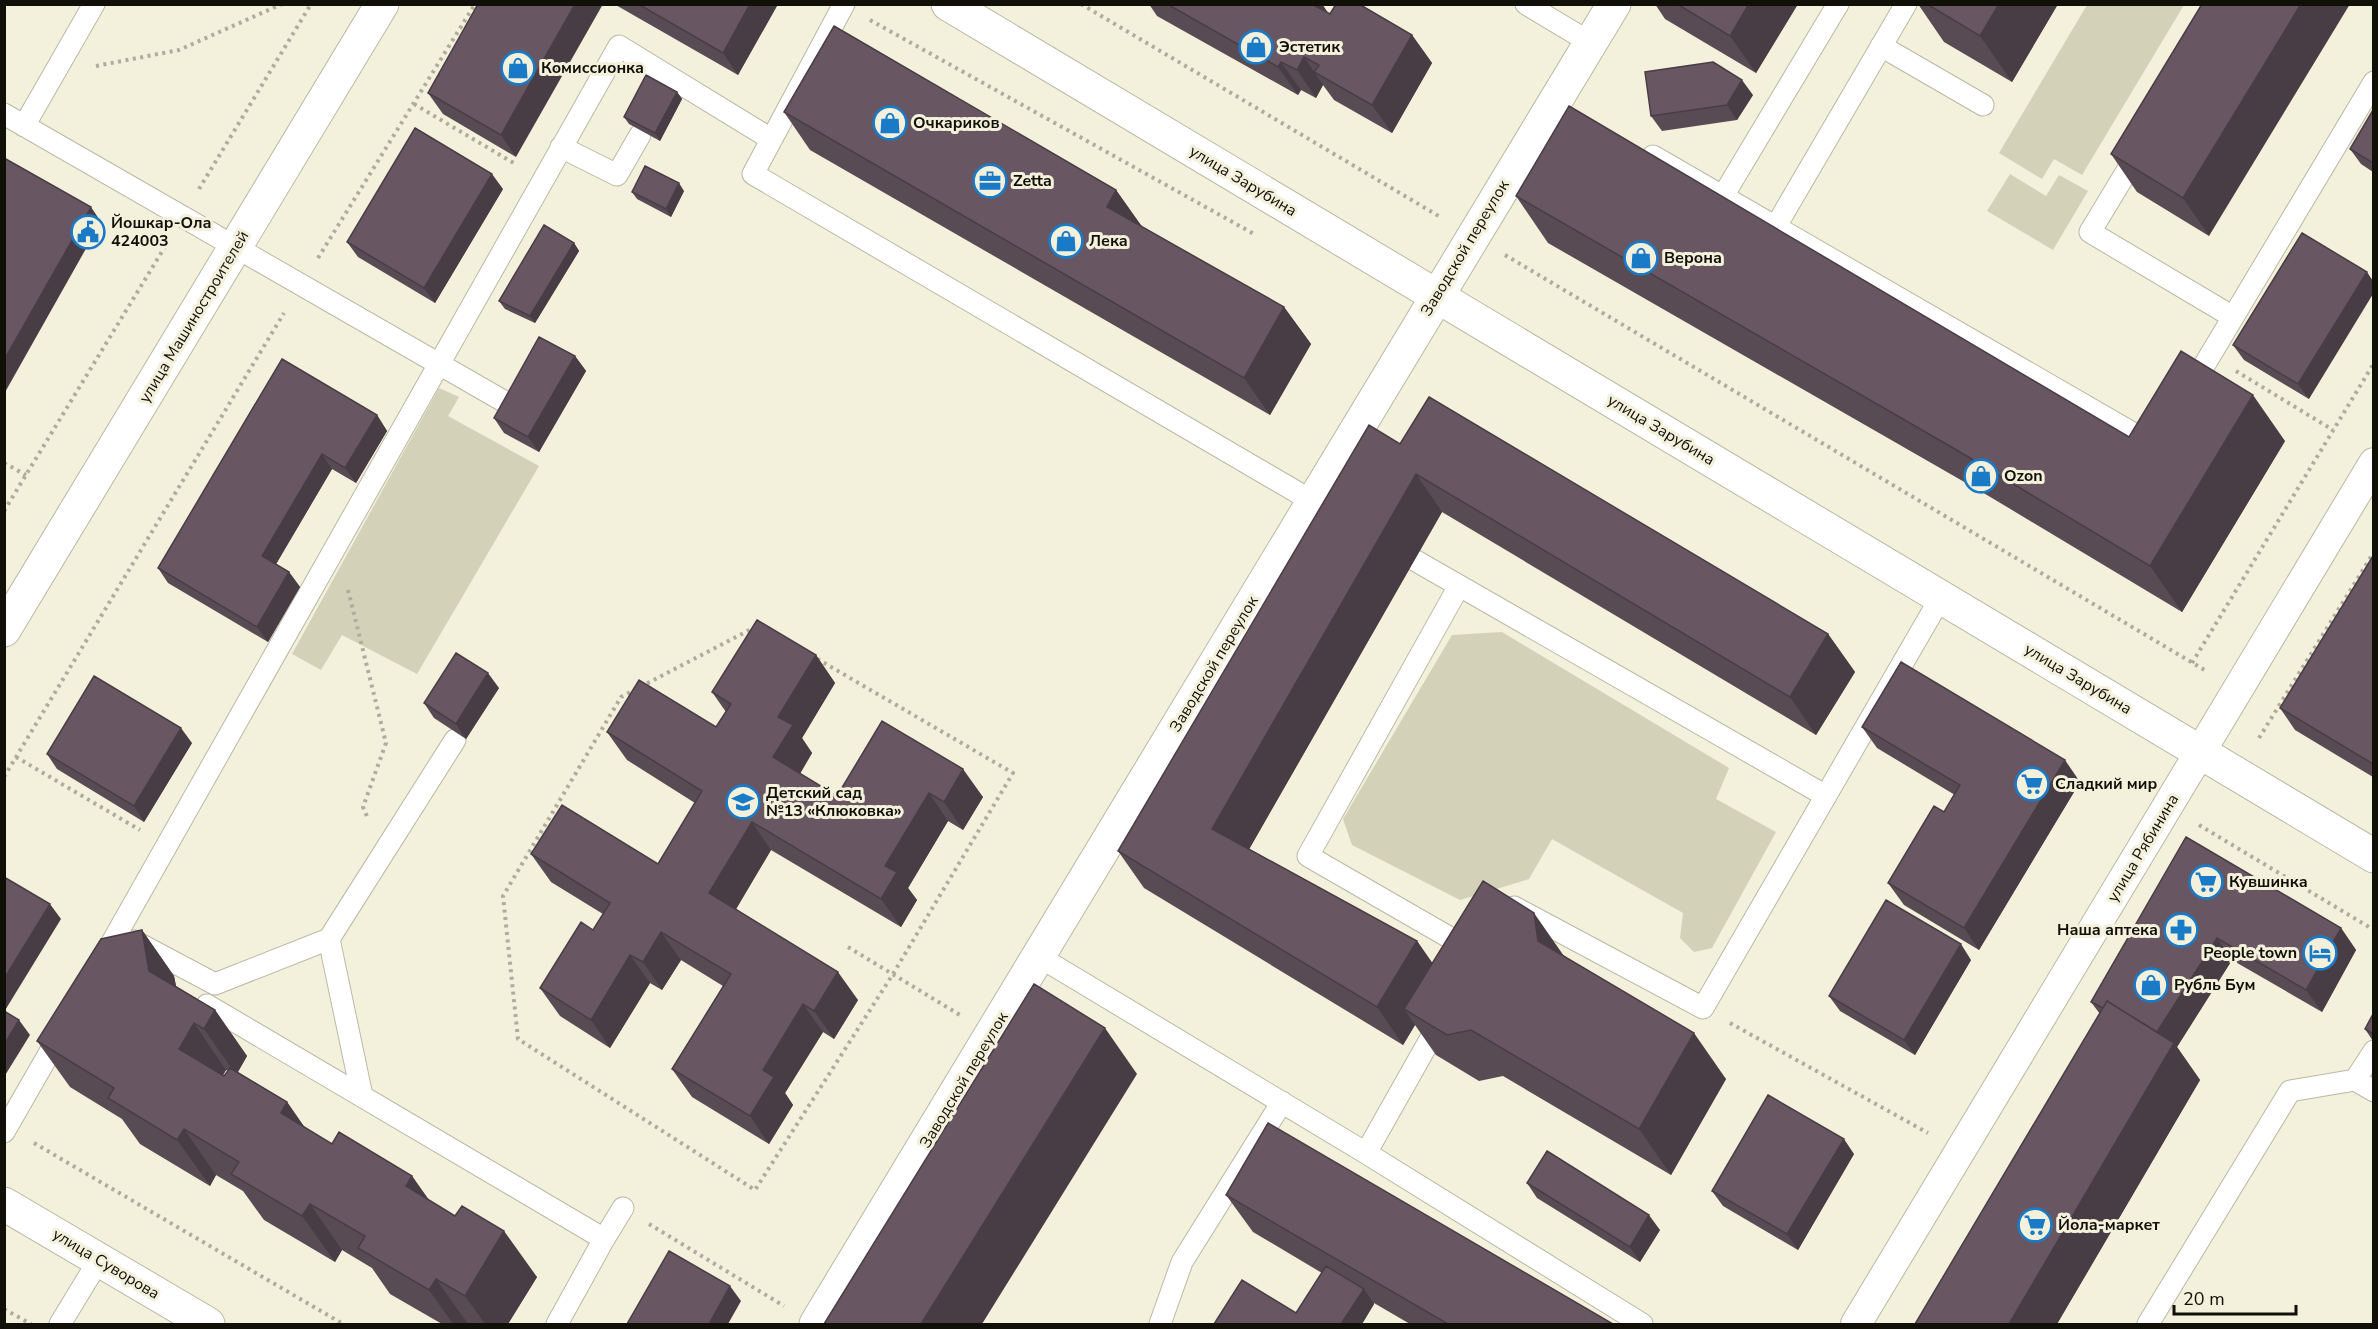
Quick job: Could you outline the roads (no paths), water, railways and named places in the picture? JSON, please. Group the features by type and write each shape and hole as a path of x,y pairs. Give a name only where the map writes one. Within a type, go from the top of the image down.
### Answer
{"street":[{"name":"улица Машиностроителей","path":"4,630 382,4"},
{"name":"улица Зарубина","path":"948,4 2373,856"},
{"name":"Заводской переулок","path":"803,1317 991,1034 1038,956 1325,509 1436,296 1473,236 1566,105 1591,43 1614,4"},
{"name":"улица Рябинина","path":"1856,1324 2373,463"},
{"name":"улица Суворова","path":"4,1204 207,1324"}],"lane":[{"path":"24,126 94,4"},
{"path":"844,4 753,174 1325,509"},
{"path":"1526,4 1591,43"},
{"path":"1723,196 1838,4"},
{"path":"1776,226 1906,4"},
{"path":"94,973 619,46 771,139"},
{"path":"1881,46 1983,105"},
{"path":"2180,406 2373,82"},
{"path":"4,114 505,402"},
{"path":"2150,133 2090,232 2233,317"},
{"path":"561,147 625,180 640,135"},
{"path":"1634,145 2156,446 2168,426"},
{"path":"1376,538 1826,796"},
{"path":"1460,586 1308,856 1478,955"},
{"path":"1467,976 1511,905 1703,1008 1941,597"},
{"path":"118,932 215,984 329,939 455,740"},
{"path":"329,939 362,1096"},
{"path":"1038,956 1366,1153 1642,1324"},
{"path":"207,1005 604,1239"},
{"path":"1366,1153 1449,1007"},
{"path":"6,1130 71,1014"},
{"path":"2355,1080 2373,1051"},
{"path":"2148,1324 2290,1091 2355,1080 2373,1091"},
{"path":"1160,1324 1182,1262 1282,1102"},
{"path":"557,1324 623,1208"},
{"path":"60,1324 99,1260"}],"place":[{"name":"Эстетик","path":"1256,47"},
{"name":"Комиссионка","path":"518,68"},
{"name":"Очкариков","path":"890,123"},
{"name":"Zetta","path":"990,181"},
{"name":"Йошкар-Ола 424003","path":"88,232"},
{"name":"Лека","path":"1066,241"},
{"name":"Верона","path":"1641,258"},
{"name":"Ozon","path":"1981,476"},
{"name":"Сладкий мир","path":"2032,784"},
{"name":"Детский сад №13 «Клюковка»","path":"743,802"},
{"name":"Кувшинка","path":"2206,882"},
{"name":"Наша аптека","path":"2181,930"},
{"name":"People town","path":"2320,953"},
{"name":"Рубль Бум","path":"2151,985"},
{"name":"Йола-маркет","path":"2035,1225"}]}
